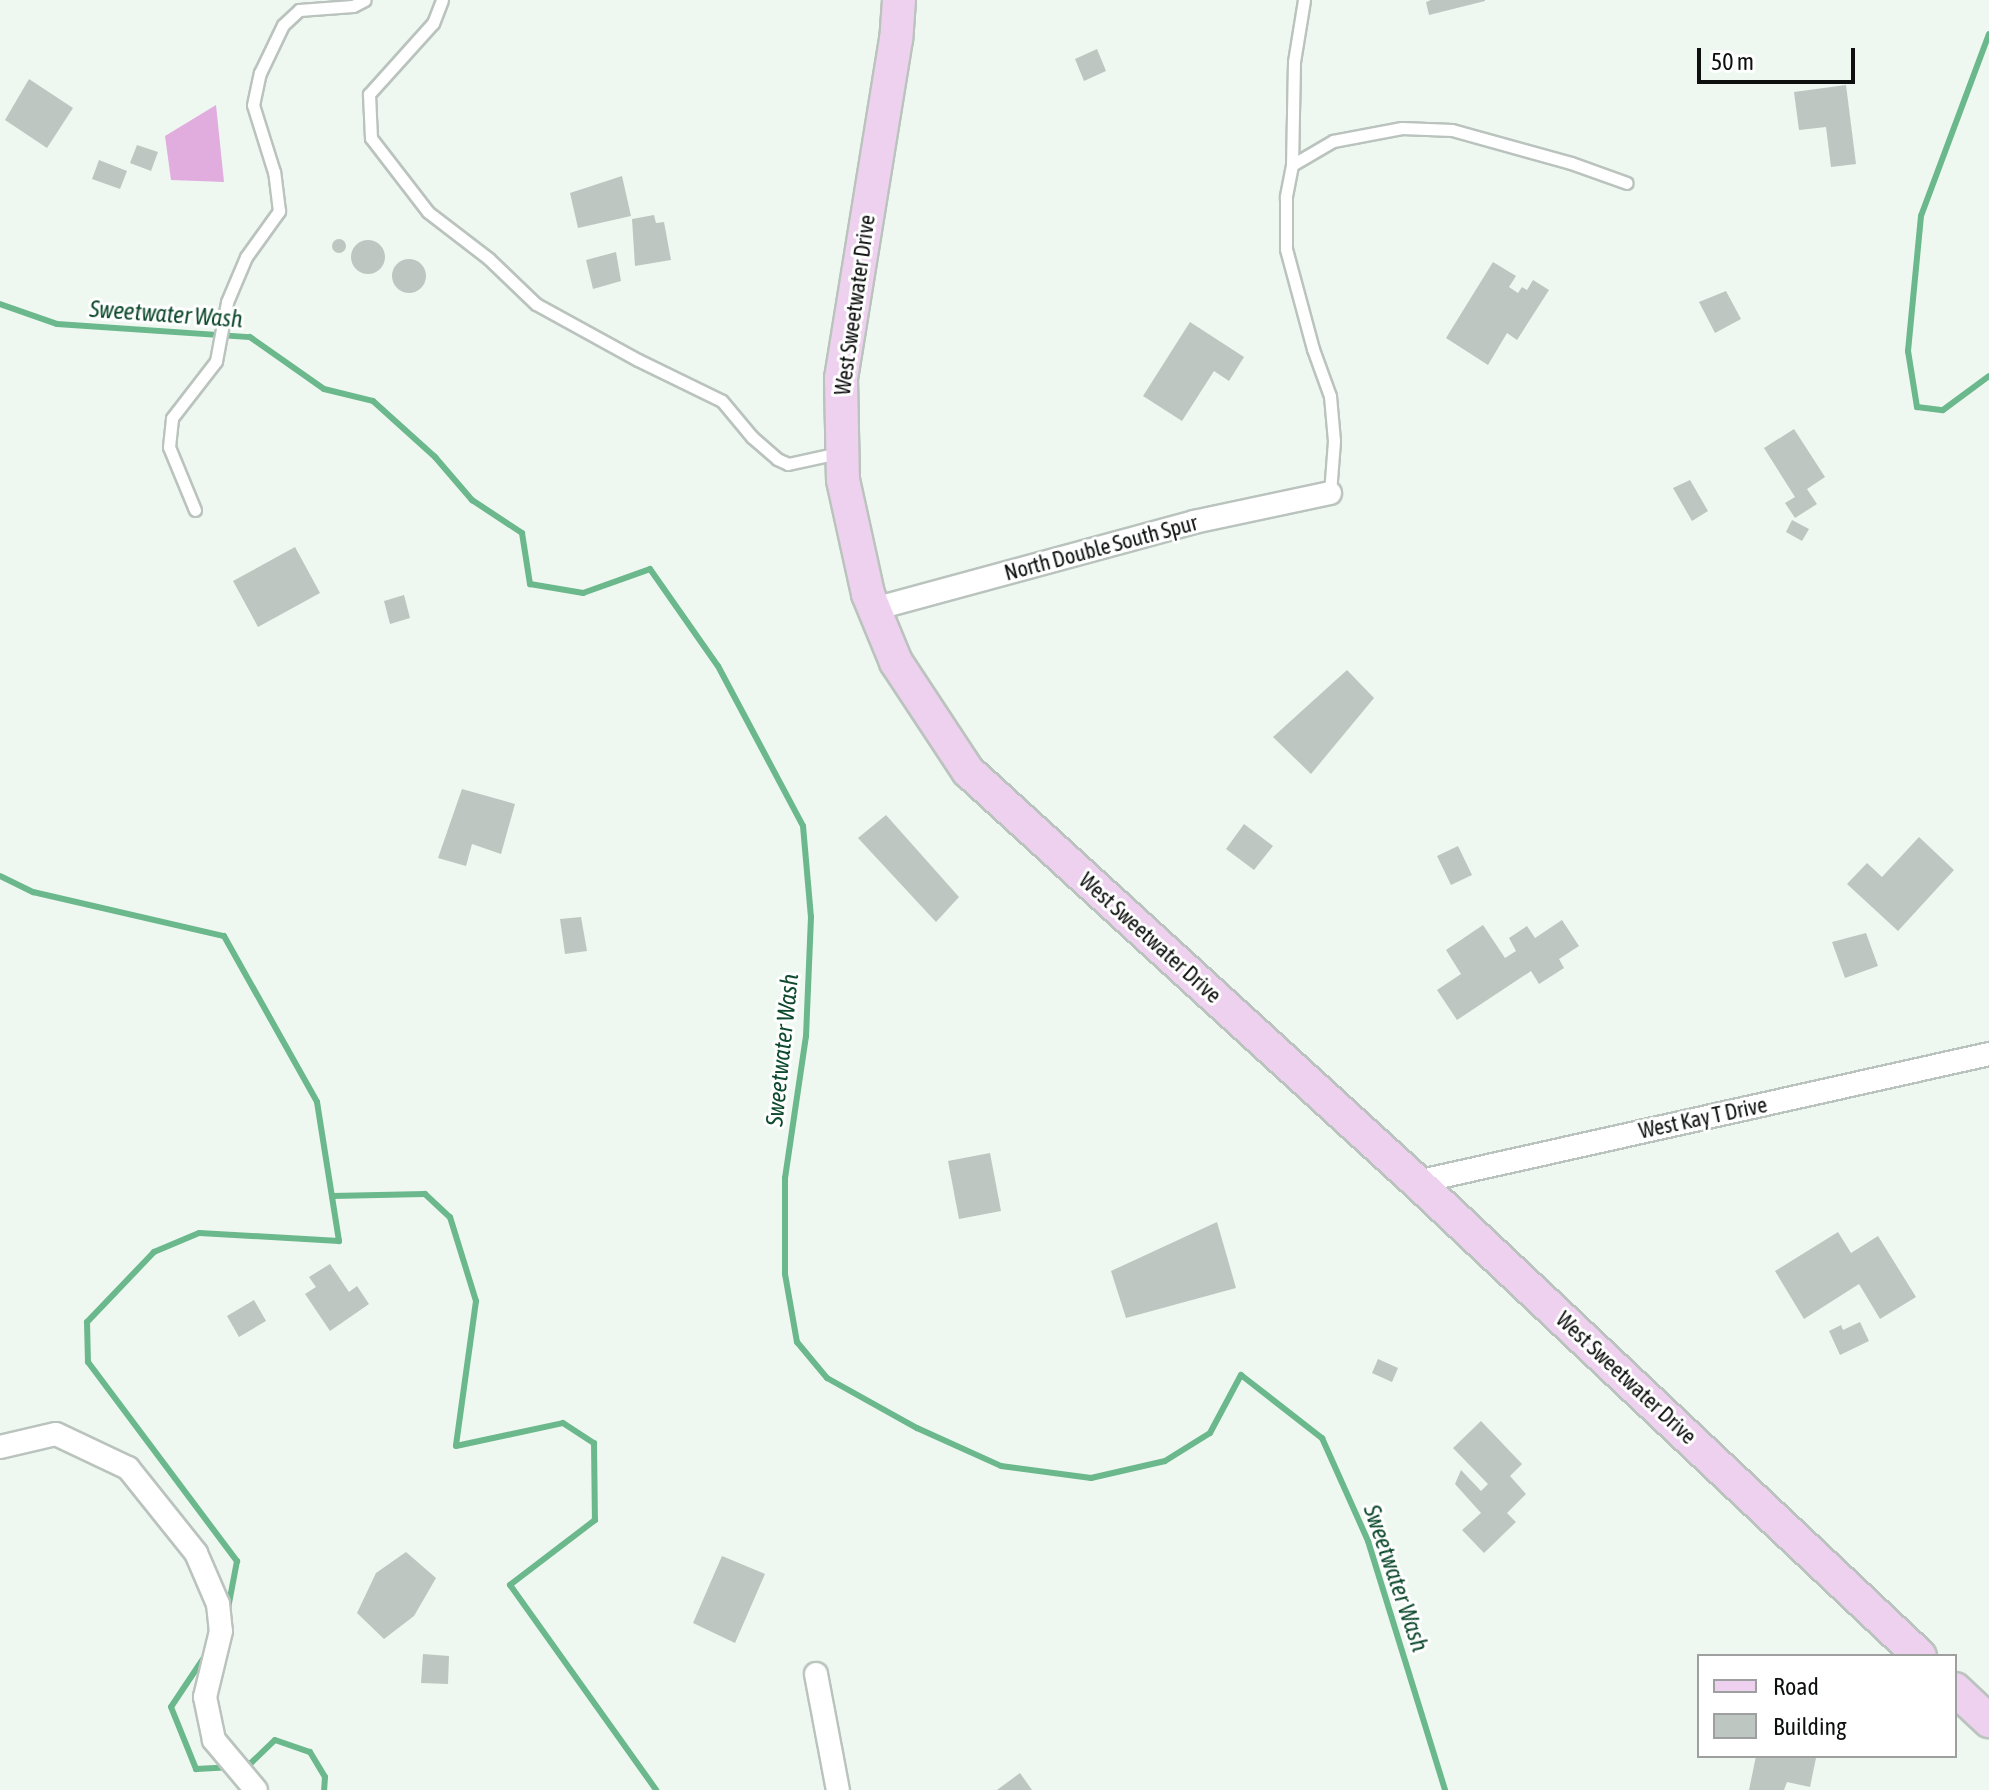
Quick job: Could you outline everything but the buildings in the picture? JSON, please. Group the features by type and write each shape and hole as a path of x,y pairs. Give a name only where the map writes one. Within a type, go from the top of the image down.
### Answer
{"street":[{"name":"West Sweetwater Drive","path":"899,0 896,39 841,378 843,480 874,609 896,662 968,771 1417,1182 1918,1654"},
{"name":"North Double South Spur","path":"874,609 1194,522 1330,493"},
{"name":"West Kay T Drive","path":"1417,1182 1989,1054"},
{"path":"0,1447 56,1434 128,1468 196,1553 218,1604 221,1631 205,1697 214,1740 256,1790"},
{"path":"816,1674 838,1790"},
{"path":"1957,1691 1989,1721"}],"lane":[{"path":"195,510 169,447 172,418 216,361 227,302 246,257 279,211 274,172 253,105 260,73 283,25 299,10 353,6 365,0"},
{"path":"442,0 433,23 369,94 371,138 428,212 489,259 536,304 638,360 722,401 752,437 777,459 788,464 842,452"},
{"path":"1304,0 1294,62 1292,165 1286,197 1286,249 1313,349 1330,396 1334,441 1330,493"},
{"path":"1292,165 1333,141 1402,128 1452,130 1571,163 1627,183"}],"shaded area":[{"path":"216,105 224,182 171,180 165,136"}],"waterway":[{"path":"1989,34 1921,216 1908,351 1917,407 1943,410 1989,376"},
{"name":"Sweetwater Wash","path":"0,304 57,324 250,337 324,389 373,401 435,457 472,500 522,533 530,584 583,593 650,569 718,666 803,826 811,917 806,1036 785,1178 785,1274 797,1342 827,1378 917,1428 1001,1466 1091,1478 1165,1461 1210,1433 1241,1375 1322,1438 1368,1541 1445,1790"},
{"path":"0,876 33,892 224,936 317,1102 339,1241 199,1233 154,1252 87,1322 88,1362 237,1561 227,1614"},
{"path":"332,1196 425,1194 450,1217 476,1301 456,1446 563,1423 594,1443 595,1520 510,1585 656,1790"},
{"path":"205,1656 171,1707 196,1769 229,1767"},
{"path":"244,1764 251,1763 275,1740 310,1752 325,1777 324,1790"}]}
